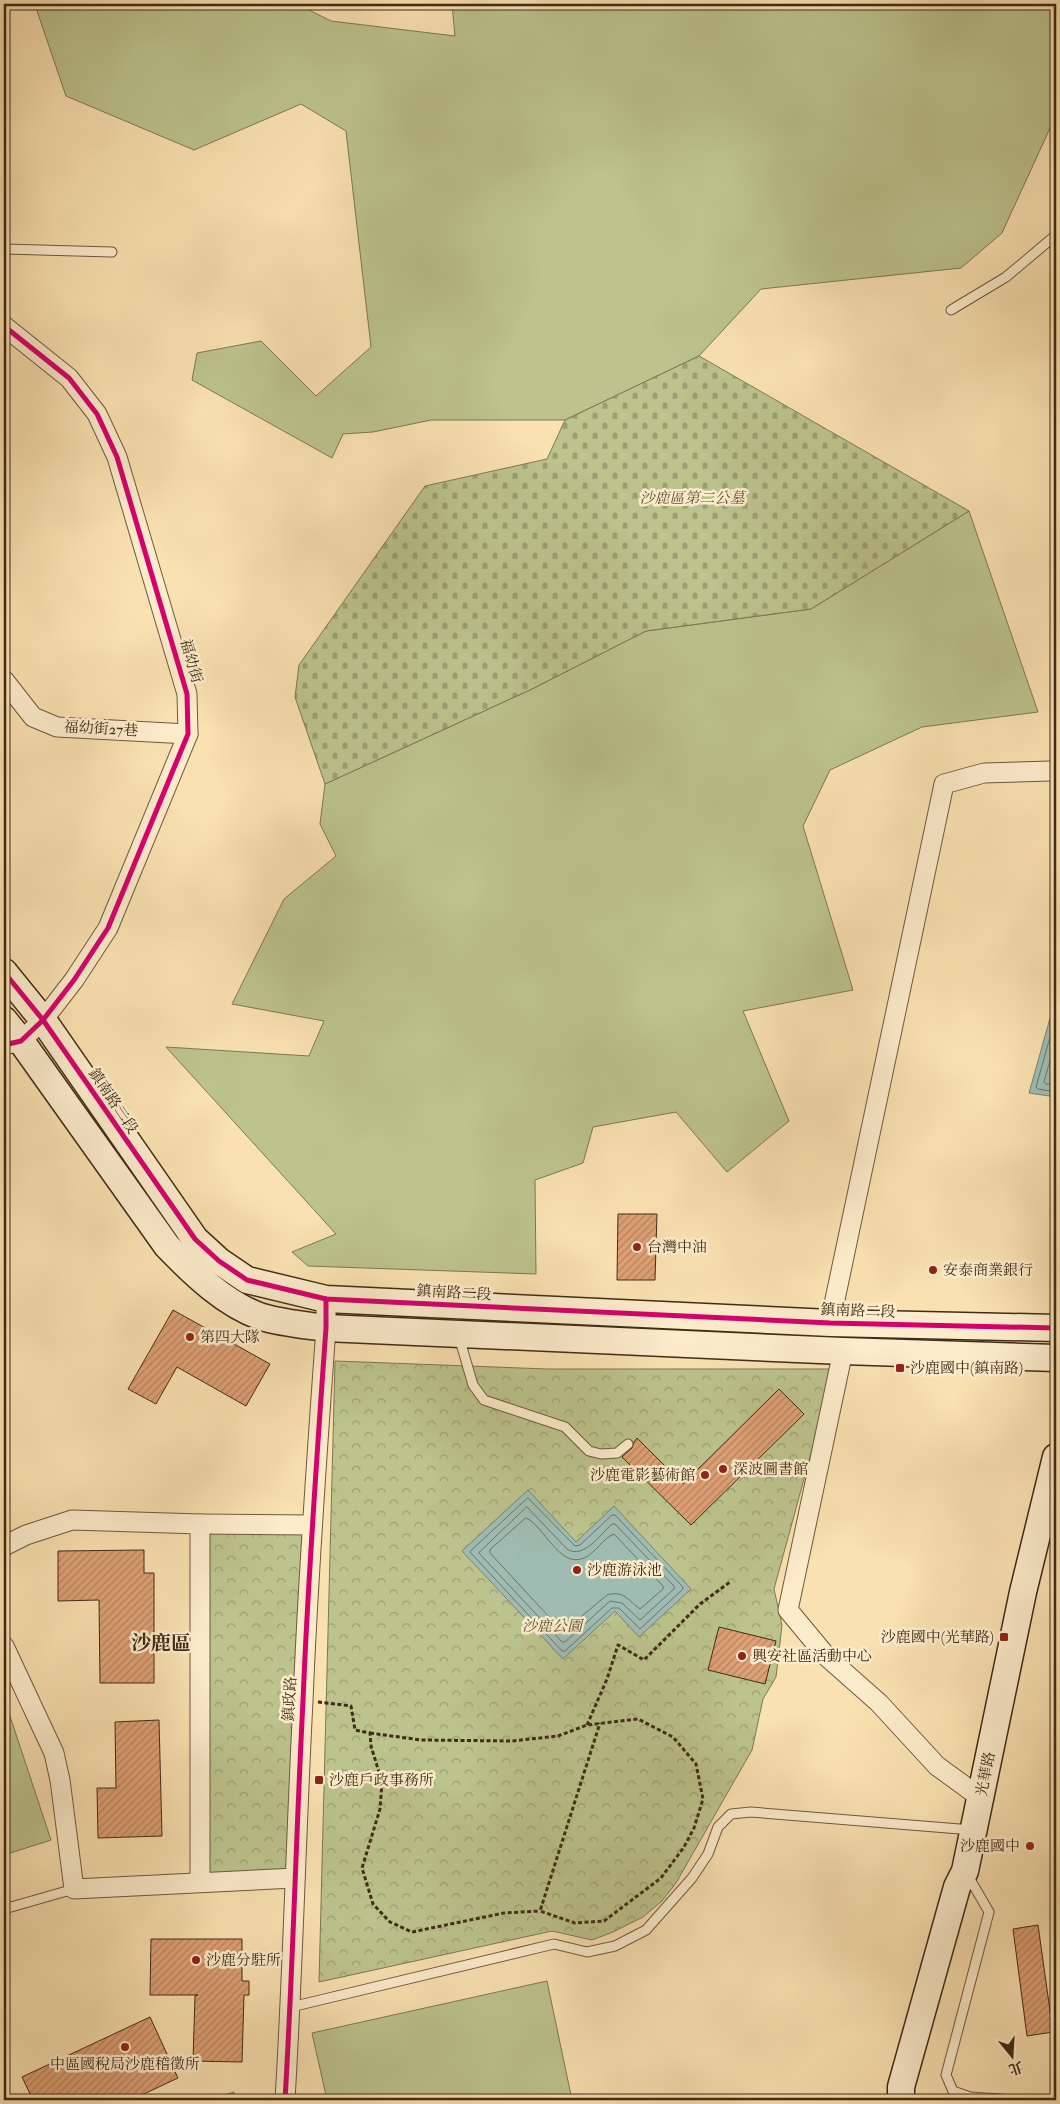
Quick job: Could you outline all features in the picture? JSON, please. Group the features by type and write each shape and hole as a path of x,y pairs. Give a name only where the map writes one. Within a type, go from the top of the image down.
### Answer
{"street":[{"name":"福幼街","path":"4,326 68,378 97,414 118,458 187,694 188,734 108,928 74,980 43,1020 12,1043"},
{"name":"福幼街27巷","path":"4,680 33,717 57,727 188,734"},
{"path":"830,1322 944,784 984,773 1050,771"},
{"name":"鎮南路二段","path":"4,972 43,1020 195,1239 219,1261 247,1280 326,1299 830,1322 1056,1328"},
{"path":"4,1020 12,1043 167,1246 195,1275 229,1300 261,1317 326,1328 843,1351 1056,1358"},
{"name":"鎮政路","path":"285,2100 291,2008 302,1700 326,1328 326,1299"},
{"path":"843,1351 788,1610 827,1657 879,1703 938,1766 981,1798"},
{"name":"光華路","path":"901,2094 957,1887 966,1871 1023,1592 1056,1457"},
{"path":"4,1546 26,1535 72,1520 312,1525"},
{"path":"200,1524 200,1882"},
{"path":"4,1646 54,1753 60,1780 74,1889 295,1878"}],"lane":[{"path":"951,310 1006,277 1056,234"},
{"path":"4,249 112,252"},
{"path":"458,1334 473,1385 484,1400 565,1427 589,1451 601,1454 617,1453 628,1444"},
{"path":"291,2008 554,1944 587,1952 615,1946 646,1930 674,1900 708,1854 718,1827 731,1814 751,1812 975,1830"},
{"path":"966,1871 988,1912 946,2075 953,2091 970,2097 1015,2100"},
{"path":"4,1909 74,1889"}],"path":[{"path":"588,1725 607,1679 618,1645 644,1660 700,1604 730,1582"},
{"path":"302,1700 351,1706 355,1730 421,1740 512,1741 558,1736 588,1725 638,1719 673,1737 696,1764 703,1799 694,1828 684,1847 662,1878 604,1921 575,1923 540,1911 504,1913 412,1932 390,1922 373,1904 362,1868 380,1809 382,1782 371,1746 370,1733"},
{"path":"540,1911 600,1723"}],"green space":[{"path":"36,4 297,4 331,21 455,36 452,4 1056,4 1056,115 1002,233 961,268 761,289 699,356 565,420 431,420 373,432 343,434 332,458 192,380 197,353 261,341 316,396 371,347 346,131 301,104 194,150 66,96"},
{"name":"沙鹿區第二公墓","path":"699,356 969,511 811,609 646,631 532,689 325,784 295,697 299,665 425,486 547,459 565,420"},
{"path":"969,511 1038,712 922,727 830,770 803,826 853,990 743,1011 789,1121 727,1172 676,1112 593,1127 583,1163 535,1180 536,1274 308,1266 292,1252 336,1234 166,1047 309,1056 324,1021 232,1004 284,899 336,856 320,824 325,784 532,689 646,631 811,609"},
{"name":"沙鹿公園","path":"335,1361 547,1369 834,1369 774,1589 782,1625 776,1677 763,1699 752,1750 676,1883 662,1901 643,1917 592,1940 552,1931 319,1982"},
{"path":"304,1532 291,1873 206,1876 205,1533"},
{"path":"4,1698 51,1840 4,1855"},
{"path":"547,1981 572,2100 327,2100 312,2033"},
{"path":"234,2092 234,2100 208,2100"}],"water":[{"path":"1056,997 1056,1097 1029,1093"},
{"name":"沙鹿游泳池","path":"528,1490 576,1542 614,1506 691,1589 639,1637 615,1611 563,1659 462,1551"}],"building":[{"name":"台灣中油","path":"618,1214 657,1214 655,1280 617,1280"},
{"name":"第四大隊","path":"173,1310 270,1364 246,1406 177,1367 156,1404 128,1389"},
{"name":"深波圖書館","path":"779,1389 804,1414 691,1525 622,1457 632,1448 637,1438 683,1484"},
{"path":"144,1550 144,1573 154,1573 154,1683 100,1683 99,1600 58,1601 58,1551"},
{"name":"興安社區活動中心","path":"719,1627 776,1641 765,1684 708,1670"},
{"path":"159,1720 162,1836 98,1838 97,1788 116,1788 115,1722"},
{"path":"1038,1925 1053,2032 1027,2036 1013,1929"},
{"name":"沙鹿分駐所","path":"151,1939 242,1939 242,1981 249,1981 249,1995 244,1995 242,2062 193,2061 195,1996 198,1995 150,1995"},
{"name":"中區國稅局沙鹿稽徵所","path":"150,2017 178,2078 131,2100 33,2100 22,2077"}],"cycle path":[{"path":"4,326 69,378 97,414 117,457 187,694 188,734 108,928 74,980 43,1020 21,1041 4,1045"},
{"path":"4,972 43,1020 195,1239 219,1261 247,1280 326,1299 830,1323 1056,1328"},
{"path":"285,2100 307,1607 326,1328 326,1299"}],"place":[{"name":"台灣中油","path":"637,1247"},
{"name":"安泰商業銀行","path":"933,1270"},
{"name":"第四大隊","path":"190,1337"},
{"name":"沙鹿國中(鎮南路)","path":"900,1368"},
{"name":"深波圖書館","path":"723,1469"},
{"name":"沙鹿電影藝術館","path":"705,1475"},
{"name":"沙鹿游泳池","path":"577,1570"},
{"name":"沙鹿國中(光華路)","path":"1004,1637"},
{"name":"興安社區活動中心","path":"742,1656"},
{"name":"沙鹿戶政事務所","path":"319,1780"},
{"name":"沙鹿國中","path":"1030,1846"},
{"name":"沙鹿分駐所","path":"196,1960"},
{"name":"中區國稅局沙鹿稽徵所","path":"125,2047"}],"district":[{"name":"沙鹿區","path":"161,1643"}]}
